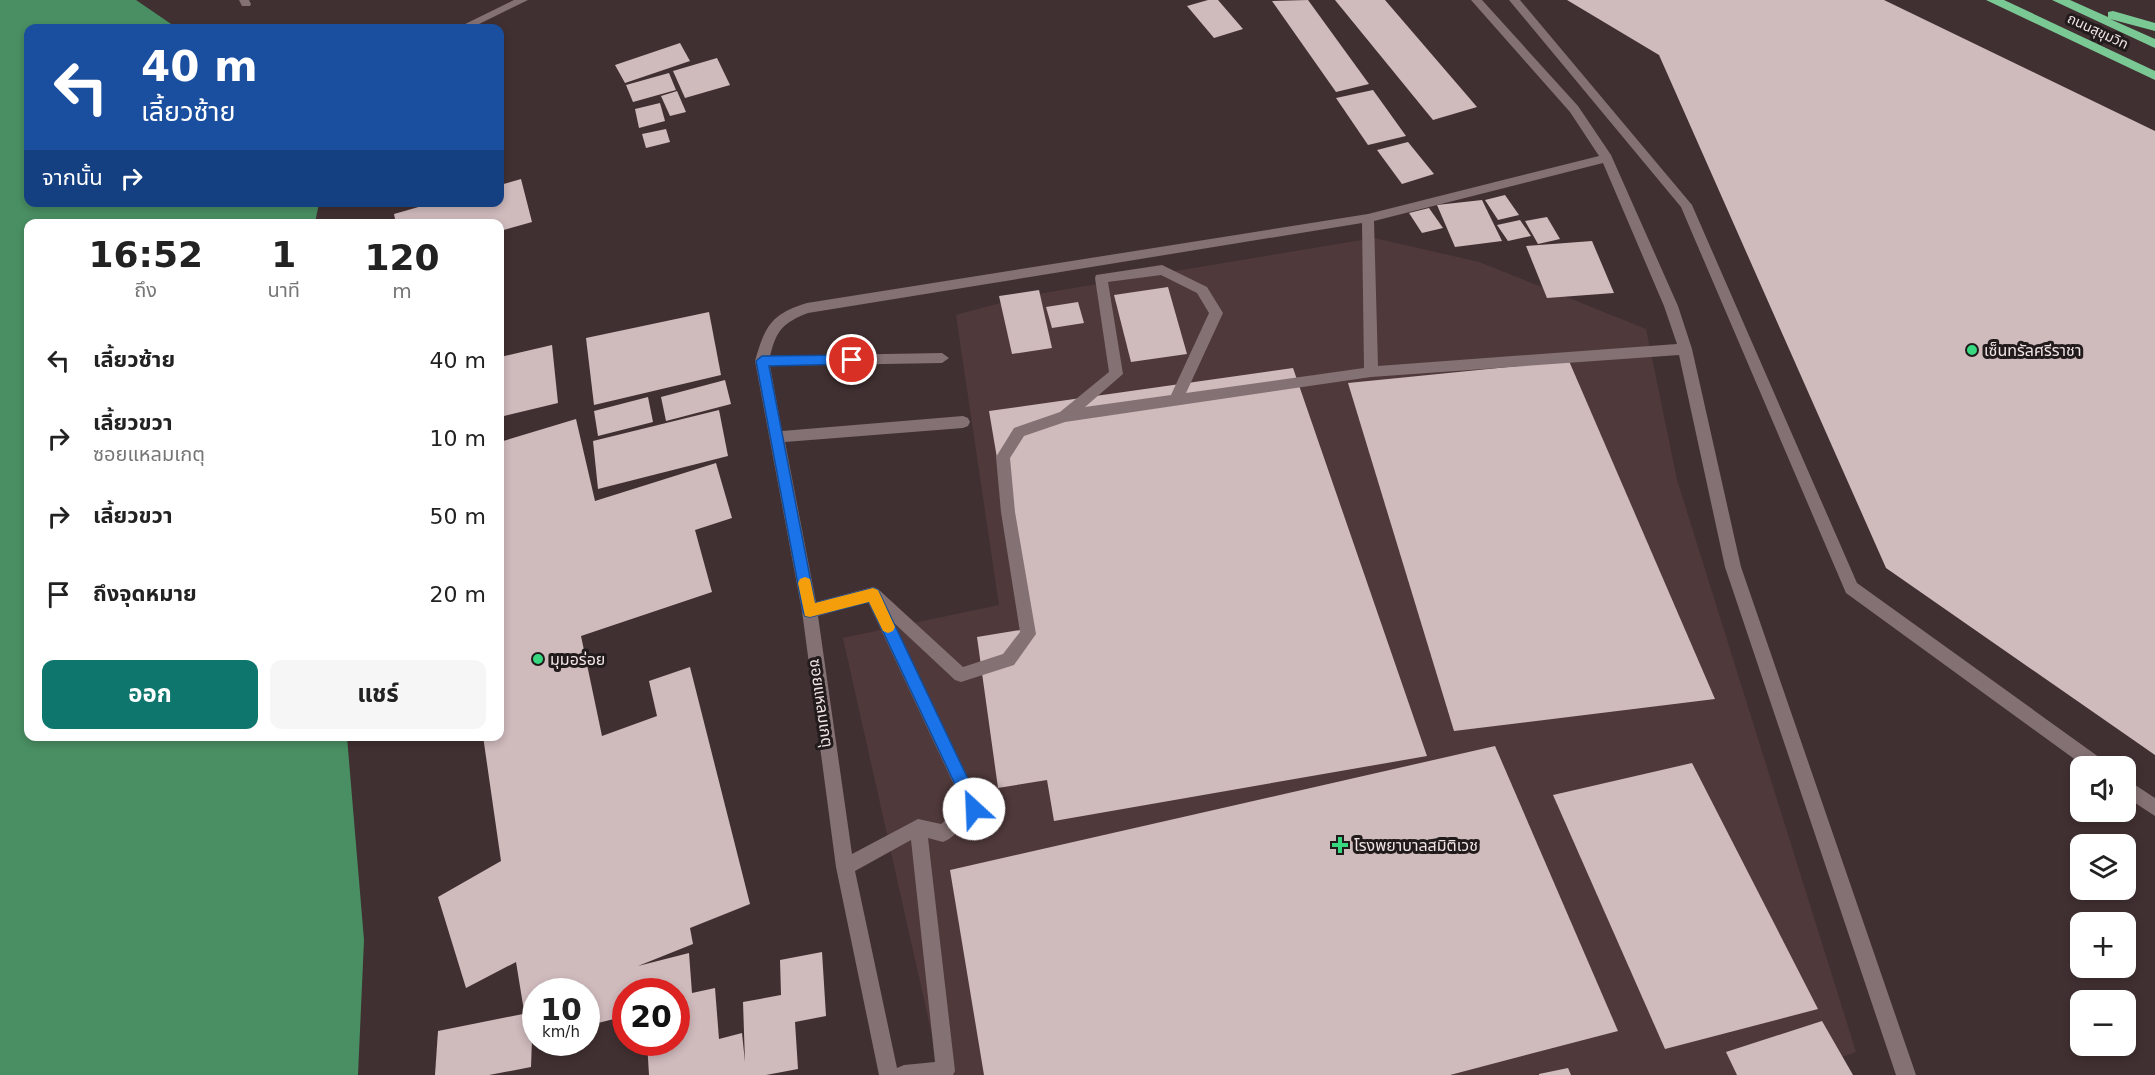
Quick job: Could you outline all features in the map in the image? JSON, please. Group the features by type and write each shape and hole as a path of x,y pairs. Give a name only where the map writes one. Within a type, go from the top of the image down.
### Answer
{"highway":[{"name":"ถนนสุขุมวิท","path":"1994,0 2155,76"},
{"name":"ถนนสุขุมวิท","path":"2061,0 2155,44"},
{"path":"2061,0 2155,27"}],"street":[{"path":"472,24 523,0"},
{"path":"1476,0 1574,109 1607,158 1671,306 1685,349 1733,567 1906,1075"},
{"path":"1514,0 1686,205 1851,588 2083,756"},
{"path":"1371,372 1368,218 1607,158"},
{"name":"ซอยแหลมเกตุ","path":"889,1075 844,867 810,611 762,361 770,332 783,316 807,308 1368,218"},
{"path":"1065,416 1116,374 1101,278 1162,270 1202,290 1216,313 1176,400"},
{"path":"873,594 961,675 1008,660 1028,634 1008,512 1003,457 1019,432 1065,416 1371,372 1685,349"},
{"path":"762,361 942,358"},
{"path":"778,437 963,422"},
{"path":"810,611 873,594"},
{"path":"844,867 918,827 943,833 974,809 873,594"},
{"path":"2136,794 2155,808"},
{"path":"904,1075 945,1071 918,827"}],"shaded area":[{"path":"0,0 136,0 171,24 24,24 24,207 318,207 316,219 24,219 24,741 347,741 364,940 358,1075 0,1075"},
{"name":"โรงพยาบาลสมิติเวช","path":"1374,238 1479,262 1646,329 1677,480 1856,1052 1789,1075 941,1075 843,638 999,605 956,315 1026,296"}],"building":[{"path":"1208,0 1218,0 1243,29 1214,38 1187,6"},
{"path":"1308,0 1369,84 1336,92 1272,1"},
{"path":"1335,0 1385,0 1477,107 1433,120"},
{"name":"เซ็นทรัลศรีราชา","path":"1567,0 1884,0 2155,131 2155,755 1886,568 1659,55"},
{"path":"680,43 690,61 625,83 615,65"},
{"path":"717,58 730,85 685,98 673,71"},
{"path":"669,73 676,90 633,102 626,85"},
{"path":"1373,90 1406,136 1368,145 1336,98"},
{"path":"677,91 686,112 670,116 661,96"},
{"path":"660,103 665,121 639,128 635,109"},
{"path":"666,129 670,142 646,148 642,134"},
{"path":"1408,142 1434,174 1402,184 1377,150"},
{"path":"521,179 532,222 504,230 504,219 395,219 394,214 418,207 504,207 504,184"},
{"path":"1505,195 1519,215 1498,220 1485,200"},
{"path":"1482,200 1502,241 1455,247 1437,205"},
{"path":"1429,208 1443,228 1422,233 1409,213"},
{"path":"1547,217 1560,239 1538,244 1525,221"},
{"path":"1520,220 1531,236 1508,241 1497,225"},
{"path":"1592,241 1614,293 1547,298 1526,246"},
{"path":"1168,287 1187,354 1131,362 1114,295"},
{"path":"1039,290 1052,348 1012,354 999,296"},
{"path":"1078,302 1084,323 1052,328 1046,307"},
{"path":"709,312 721,375 594,405 586,338"},
{"path":"552,345 558,403 504,416 504,356"},
{"path":"1569,361 1715,699 1454,731 1348,383"},
{"path":"1293,368 1427,756 1054,821 1047,780 998,788 977,637 1026,629 989,411"},
{"path":"725,380 731,404 666,421 661,397"},
{"path":"648,397 653,422 598,436 594,411"},
{"path":"719,410 728,456 598,489 593,441"},
{"path":"576,419 595,501 716,463 732,518 695,530 712,592 581,636 602,736 657,716 649,681 690,667 750,904 690,928 693,944 638,966 689,953 692,993 715,988 719,1039 742,1033 745,1062 743,1002 781,995 780,960 822,952 826,1016 795,1022 798,1069 766,1075 649,1075 648,1056 690,1056 690,978 612,978 612,1020 600,1022 600,978 522,978 522,999 516,962 466,988 438,897 501,861 484,741 504,741 504,441"},
{"path":"1495,746 1618,1031 1450,1075 984,1075 950,870"},
{"path":"1692,763 1818,1009 1665,1049 1553,795"},
{"path":"522,1014 522,1056 531,1056 531,1067 489,1075 435,1075 438,1031"},
{"path":"1822,1021 1853,1075 1737,1075 1726,1052"},
{"path":"1568,1068 1571,1075 1539,1075 1539,1074"}],"slow traffic":[{"path":"805,583 810,611 873,594 888,627"}],"place":[{"name":"เซ็นทรัลศรีราชา","path":"1972,350"},
{"name":"มุมอร่อย","path":"538,659"},
{"name":"โรงพยาบาลสมิติเวช","path":"1340,845"}],"route":[{"path":"852,360 762,361 810,611 873,594 974,809"}]}
